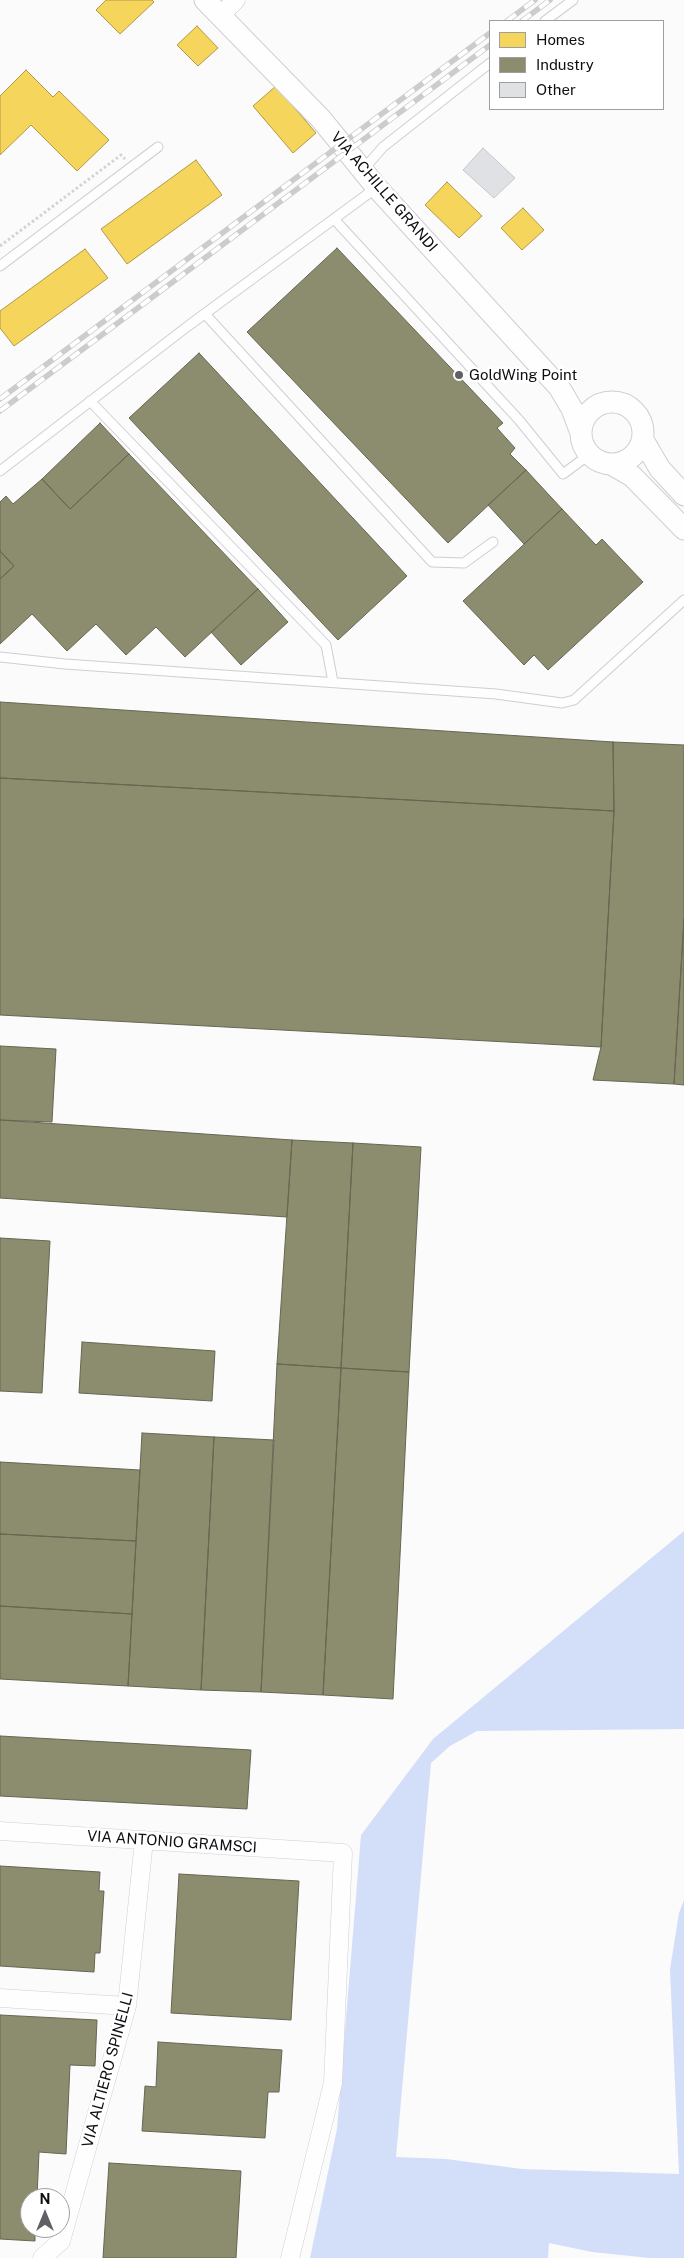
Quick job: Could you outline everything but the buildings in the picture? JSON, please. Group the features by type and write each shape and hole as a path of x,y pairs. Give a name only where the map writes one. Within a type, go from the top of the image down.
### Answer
{"street":[{"name":"VIA ACHILLE GRANDI","path":"205,0 321,119 377,188 559,387 572,409 583,444 590,454"},
{"path":"221,15 236,0"},
{"name":"VIA ACHILLE GRANDI","path":"559,387 582,397 604,403 615,402 633,409 642,425 643,440 660,469 684,495"},
{"path":"581,433 585,416 604,403"},
{"path":"590,454 600,462 621,463 636,454 643,440"},
{"path":"611,464 632,476 684,529"},
{"name":"VIA ANTONIO GRAMSCI","path":"0,1831 343,1852 332,2083 290,2258"},
{"name":"VIA ALTIERO SPINELLI","path":"42,2258 61,2241 127,2006 144,1840"},
{"path":"0,1998 127,2006"}],"lane":[{"path":"546,20 573,0"},
{"path":"364,170 383,147 489,65"},
{"path":"0,266 158,147"},
{"path":"0,471 205,314 377,188"},
{"path":"334,219 519,420 564,474 590,454"},
{"path":"205,314 432,562 464,563 493,542"},
{"path":"90,401 326,645 333,682"},
{"path":"0,657 65,664 496,694 562,704 574,700 684,600"}],"path":[{"path":"0,246 121,155 132,166"}],"shaded area":[{"path":"684,1531 684,1729 477,1731 450,1746 431,1763 396,2157 446,2159 522,2169 679,2174 670,1969 679,1913 684,1900 684,2258 650,2258 592,2252 549,2243 548,2258 310,2258 337,2129 361,1835 433,1739"}],"railway":[{"path":"508,20 535,0"},
{"path":"523,20 550,0"},
{"path":"0,399 489,34"},
{"path":"0,411 489,46"}],"place":[{"name":"GoldWing Point","path":"459,375"}]}
